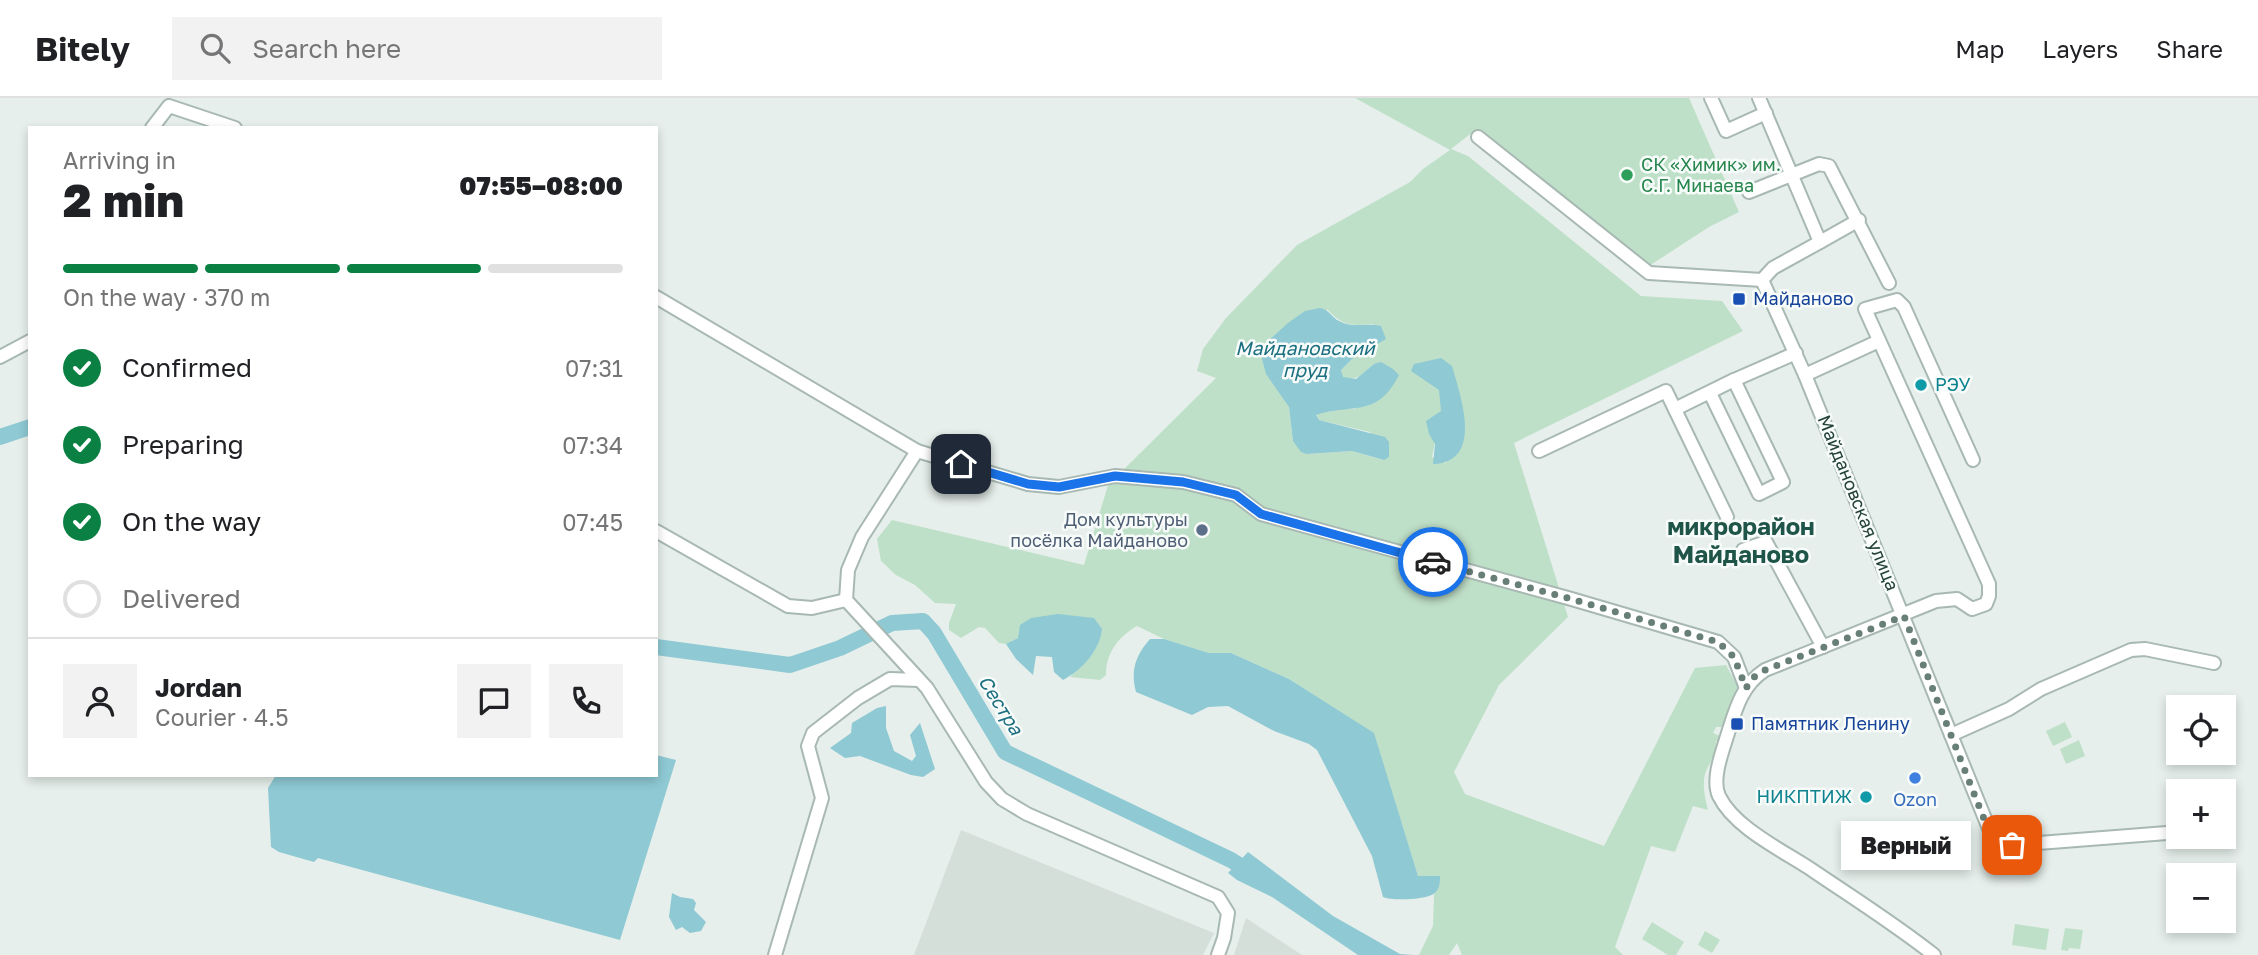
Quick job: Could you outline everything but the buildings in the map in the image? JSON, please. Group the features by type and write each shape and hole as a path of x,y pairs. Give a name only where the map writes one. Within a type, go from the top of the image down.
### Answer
{"street":[{"path":"1711,98 1726,131 1766,113"},
{"path":"1759,98 1820,242"},
{"path":"153,126 170,102 230,126"},
{"path":"1478,137 1649,273 1762,280 1773,268 1858,220"},
{"path":"1749,192 1819,164 1829,166 1889,283"},
{"name":"Майдановская улица","path":"1762,280 1796,353 1986,824 2003,842 2012,845 2166,833"},
{"path":"658,298 917,451 1028,484 1059,487 1115,476 1183,482 1236,495 1261,514 1718,642 1734,657 1746,688"},
{"path":"1934,955 1883,917 1754,832 1738,819 1719,795 1716,783 1739,700 1754,677 1765,670 1936,601 1957,600 1972,609 1986,604 1989,596 1989,584 1865,309 1897,300 1904,307 1973,460"},
{"path":"1805,375 1879,341"},
{"path":"0,357 28,342"},
{"path":"1675,409 1796,353"},
{"path":"1710,393 1759,494 1783,482 1734,380"},
{"path":"1539,451 1666,391 1727,517"},
{"path":"917,451 862,537 848,570 846,600 927,688 986,782 1002,799 1027,814 1217,897 1228,913 1218,955"},
{"path":"658,532 788,606 812,608 846,600"},
{"path":"1742,550 1766,542 1823,647"},
{"path":"1951,736 2010,709 2041,689 2128,651 2146,649 2214,663"},
{"path":"775,955 822,798 808,746 813,733 858,698 890,678 917,678"}],"shaded area":[{"path":"961,830 1214,933 1203,955 914,955"},
{"path":"1246,918 1302,955 1234,955"}],"green space":[{"path":"1355,98 1689,98 1739,212 1709,227 1649,266 1474,131 1451,149 1468,156 1641,296 1722,301 1743,331 1514,443 1568,617 1499,685 1454,772 1465,794 1604,846 1695,668 1726,665 1740,691 1724,727 1716,727 1713,733 1720,736 1704,778 1708,810 1693,806 1675,852 1651,846 1615,947 1623,955 1462,955 1457,943 1449,955 1419,955 1433,926 1434,895 1440,877 1418,876 1373,733 1289,679 1231,653 1209,653 1164,639 1137,626 1114,646 1106,675 1100,680 1070,677 1092,654 1018,638 1006,644 999,643 985,628 979,627 961,638 949,630 956,604 935,603 881,561 877,539 892,520 1084,565 1108,485 1216,378 1197,371 1203,349 1226,318 1297,245 1410,182 1450,150","holes":["1327,309 1348,324 1374,324 1375,347 1352,359 1341,370 1342,377 1355,378 1374,364 1355,409 1316,414 1319,420 1370,432 1383,460 1352,451 1307,454 1293,441 1289,407","1439,389 1446,463 1432,457 1441,411"]},
{"path":"2065,722 2072,737 2053,746 2046,731"},
{"path":"2079,740 2085,756 2066,764 2060,749"},
{"path":"1652,922 1684,942 1676,955 1668,955 1642,939"},
{"path":"2015,924 2049,929 2046,950 2012,945"},
{"path":"2065,928 2083,930 2080,949 2061,950"},
{"path":"1705,931 1720,940 1712,953 1698,945"}],"water":[{"name":"Майдановский пруд","path":"1320,308 1344,323 1381,326 1386,339 1352,359 1341,370 1343,377 1356,379 1374,364 1381,362 1399,375 1391,389 1382,398 1364,407 1316,415 1319,420 1385,437 1389,442 1389,457 1384,460 1352,451 1307,454 1301,452 1293,441 1289,407 1266,374 1261,355 1266,343 1288,323 1305,311"},
{"name":"Майдановский пруд","path":"1441,358 1452,366 1456,378 1463,409 1464,440 1459,452 1449,460 1433,464 1435,444 1426,421 1441,411 1439,390 1411,371 1414,364"},
{"path":"1058,614 1094,618 1102,629 1098,644 1089,659 1063,680 1054,672 1052,657 1036,656 1033,675 1016,659 1006,644 1018,638 1020,625 1031,618"},
{"path":"1150,639 1164,639 1209,653 1231,653 1289,679 1374,733 1418,876 1440,876 1439,887 1435,893 1409,899 1383,897 1372,856 1317,750 1309,744 1274,731 1228,706 1208,707 1192,715 1136,692 1135,663"},
{"path":"886,706 886,728 894,751 912,761 916,756 910,735 920,723 935,769 923,777 860,756 845,758 830,748 851,733 852,723 877,708"},
{"path":"658,756 676,760 620,940 318,858 314,862 279,852 271,847 268,788 275,777 658,777"},
{"path":"1248,852 1333,916 1400,954 1414,955 1358,955 1272,897 1237,880 1228,873"},
{"path":"672,893 693,899 696,903 694,910 706,922 701,931 690,933 682,927 676,930 669,917"}],"waterway":[{"name":"Сестра","path":"0,437 28,428"},
{"name":"Сестра","path":"658,647 790,665 840,648 892,623 923,621 934,633 1005,752 1231,860 1255,875"}],"way so far":[{"path":"1433,562 1718,642 1734,657 1746,688 1754,677 1765,670 1904,616 1986,824 1997,838 2012,845"}],"place":[{"name":"СК «Химик» им. С.Г. Минаева","path":"1627,175"},
{"name":"Майданово","path":"1739,299"},
{"name":"РЭУ","path":"1921,385"},
{"name":"Дом культуры посёлка Майданово","path":"1202,530"},
{"name":"Памятник Ленину","path":"1737,724"},
{"name":"Ozon","path":"1915,778"},
{"name":"НИКПТИЖ","path":"1866,797"},
{"name":"Верный","path":"2012,845"}],"district":[{"name":"микрорайон Майданово","path":"1741,541"}],"route":[{"path":"961,464 1028,484 1059,487 1115,476 1183,482 1236,495 1261,514 1433,562"}]}
